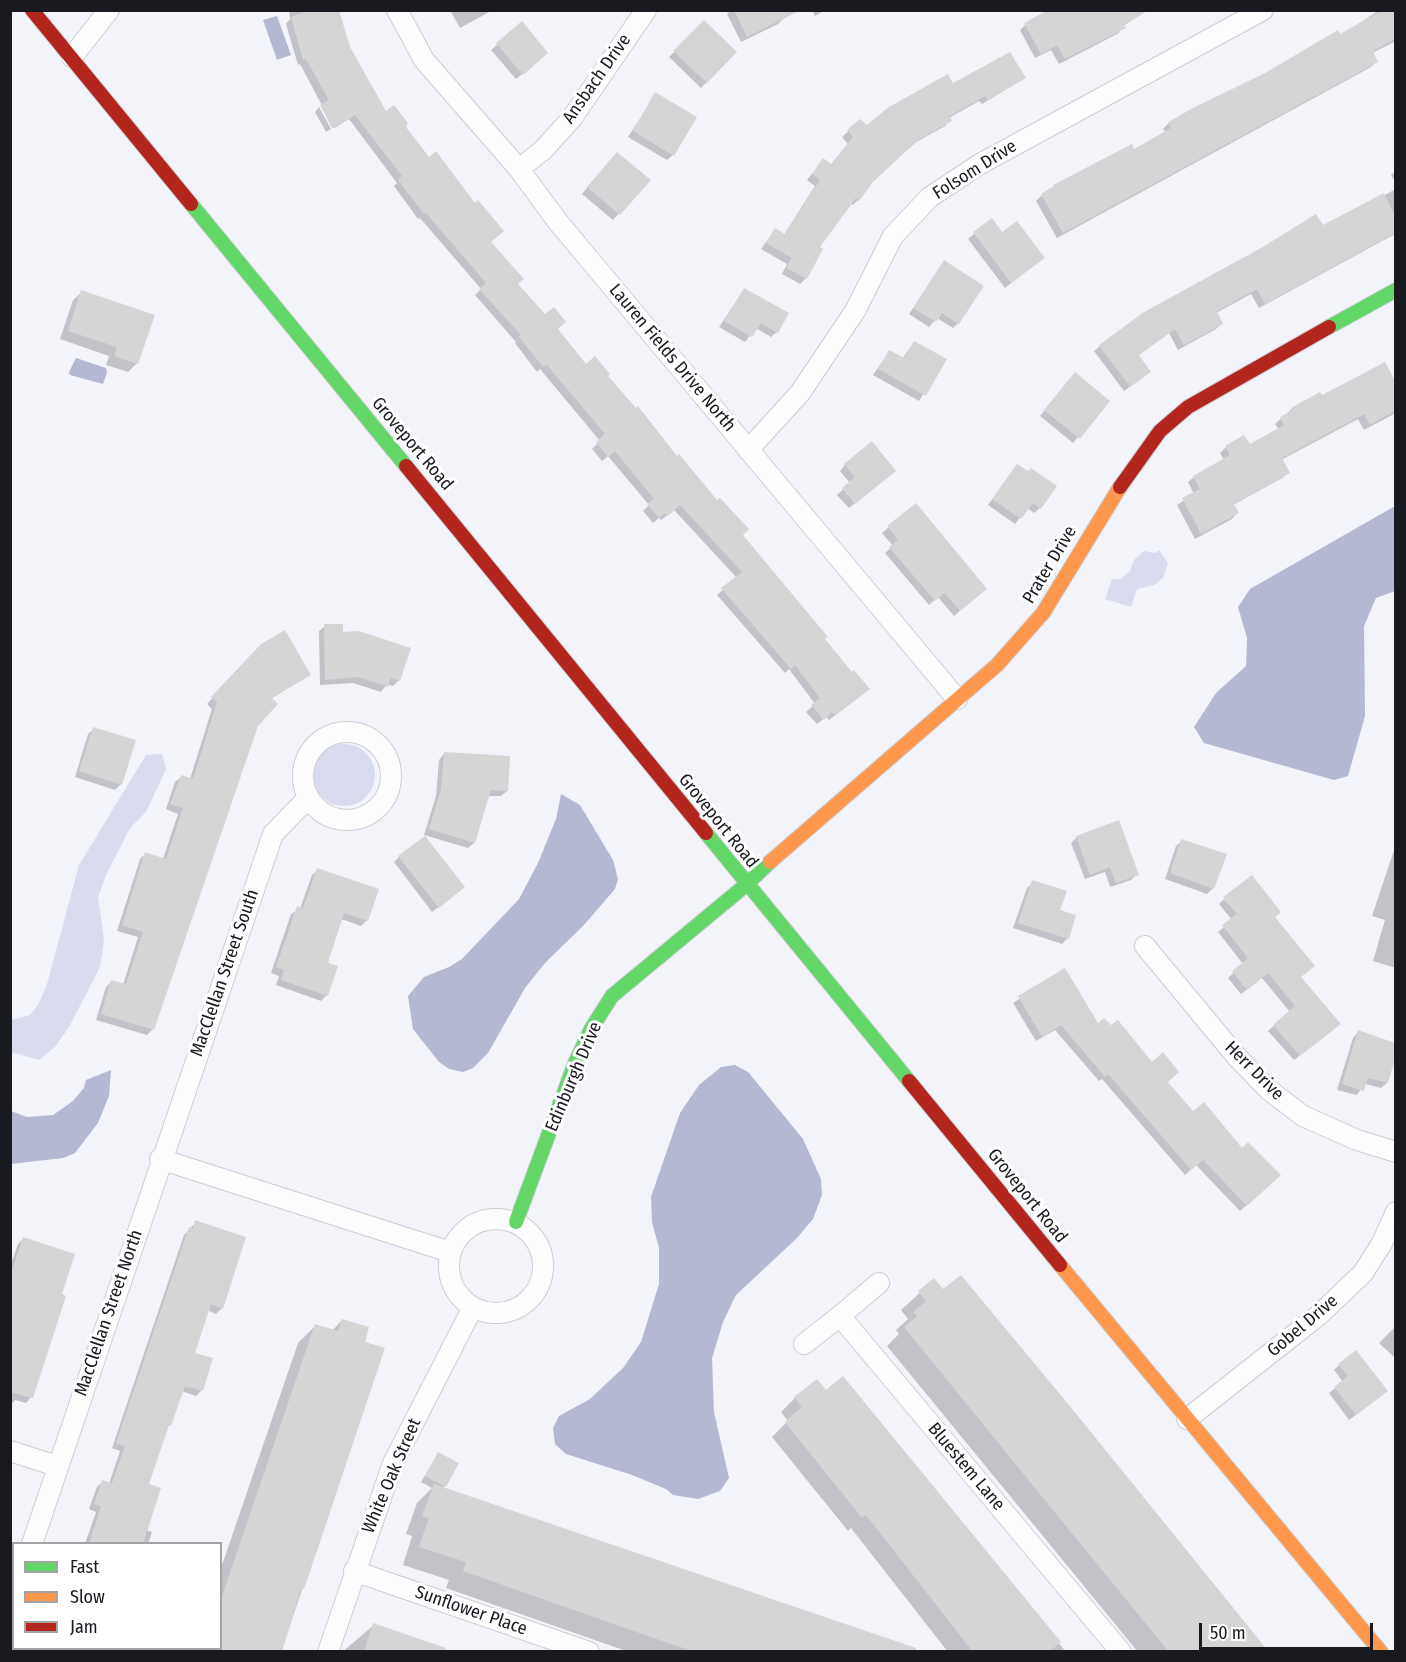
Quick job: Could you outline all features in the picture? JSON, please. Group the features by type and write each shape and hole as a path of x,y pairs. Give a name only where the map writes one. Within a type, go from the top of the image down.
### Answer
{"main road":[{"name":"Groveport Road","path":"32,10 747,884 1381,1652"},
{"name":"Prater Drive","path":"747,884 997,665 1043,613 1110,500 1160,431 1188,407 1219,388 1395,290"},
{"name":"Edinburgh Drive","path":"516,1222 575,1063 591,1029 612,996 747,884"}],"street":[{"path":"72,57 109,10"},
{"name":"Lauren Fields Drive North","path":"397,10 424,60 519,169 558,222 957,699"},
{"name":"Ansbach Drive","path":"519,169 543,150 572,118 604,76 623,41 646,10"},
{"name":"Folsom Drive","path":"748,450 800,393 855,311 893,236 930,197 980,164 1263,10"},
{"path":"354,732 372,739 386,754 392,773 389,793 377,810 369,815 360,820 340,821 321,813 307,799 302,779 305,760 316,743 334,733 354,732"},
{"name":"MacClellan Street South","path":"160,1159 273,834 307,799"},
{"name":"Herr Drive","path":"1145,946 1236,1056 1269,1090 1303,1116 1357,1140 1395,1152"},
{"path":"160,1159 450,1252"},
{"name":"MacClellan Street North","path":"57,1466 160,1159"},
{"name":"Gobel Drive","path":"1187,1419 1319,1315 1363,1274 1382,1243 1395,1212"},
{"path":"501,1218 516,1222 529,1231 541,1251 543,1273 538,1287 530,1300 517,1308 495,1313 473,1307 460,1297 452,1284 448,1268 450,1252 457,1237 477,1223 501,1218"},
{"path":"804,1344 879,1283"},
{"name":"White Oak Street","path":"328,1652 393,1463 473,1307"},
{"name":"Bluestem Lane","path":"840,1316 1121,1652"},
{"path":"10,1450 57,1466 33,1542"},
{"name":"Sunflower Place","path":"354,1571 589,1652"}],"shaded area":[{"path":"277,16 291,55 277,60 263,20"},
{"path":"76,358 106,368 103,384 70,375 69,372"},
{"path":"1395,506 1395,591 1376,598 1364,626 1365,716 1348,776 1334,780 1204,743 1194,727 1216,693 1246,666 1247,638 1238,607 1250,589"},
{"path":"1159,550 1168,563 1163,578 1154,585 1137,589 1131,607 1105,599 1112,579 1121,579 1130,571 1134,560 1144,551 1156,553"},
{"path":"344,744 361,749 366,753 370,758 375,775 370,792 366,797 361,801 344,806 327,801 322,797 318,792 313,775 318,758 322,753 327,749"},
{"path":"162,754 166,769 146,812 130,828 106,875 98,897 104,940 100,967 69,1027 55,1047 39,1060 11,1052 11,1020 30,1015 38,1005 47,984 79,865 146,755"},
{"path":"561,794 580,805 613,860 618,879 615,889 583,926 545,963 525,988 488,1053 473,1068 463,1072 449,1069 439,1062 413,1029 408,996 424,977 462,959 519,899 538,863 556,819"},
{"path":"735,1065 748,1072 803,1139 821,1179 822,1195 813,1219 797,1238 736,1295 723,1322 712,1358 714,1412 729,1478 720,1491 698,1499 673,1495 666,1489 632,1475 566,1454 555,1444 553,1428 559,1416 590,1399 623,1368 641,1342 659,1284 659,1248 652,1222 651,1197 680,1113 699,1085 721,1067"},
{"path":"111,1070 109,1096 98,1123 75,1153 63,1158 11,1164 11,1111 27,1117 53,1115 73,1101 84,1088 86,1080"}],"building":[{"path":"309,10 339,10 350,47 386,111 394,105 408,123 406,127 429,157 436,151 475,203 478,200 504,231 491,242 524,279 518,284 545,314 554,307 566,322 558,329 586,364 595,356 610,374 608,376 636,408 638,406 677,456 679,454 717,500 720,498 749,529 743,535 828,637 825,639 852,672 854,670 870,689 835,715 832,712 824,720 811,705 820,698 795,665 791,669 721,588 742,572 680,505 668,516 665,513 659,518 647,504 654,499 615,451 608,457 596,442 605,434 547,365 543,367 519,337 521,335 479,289 486,283 426,213 424,214 398,180 402,176 355,115 332,128 320,105 329,100 306,59 303,60 291,17"},
{"path":"734,10 801,10 747,37"},
{"path":"1048,10 1149,10 1124,25 1126,28 1065,59 1057,45 1041,54 1024,23"},
{"path":"1383,10 1395,10 1395,39 1373,51 1378,62 1063,233 1041,194 1053,185 1132,144 1134,149 1171,128 1168,122 1193,108 1265,73 1338,30 1340,34"},
{"path":"704,20 737,52 707,83 673,51"},
{"path":"522,21 548,53 523,75 496,43"},
{"path":"1010,52 1026,78 988,100 985,96 950,116 952,121 920,139 903,154 873,182 859,201 856,198 820,247 823,249 807,279 786,268 792,258 766,243 775,228 785,234 820,180 812,174 823,158 831,164 853,137 847,130 860,119 867,125 889,107 948,74 953,83"},
{"path":"655,92 697,117 674,156 633,131"},
{"path":"617,152 651,180 620,215 587,187"},
{"path":"1384,193 1395,216 1395,233 1265,304 1257,289 1217,311 1223,324 1184,345 1175,329 1139,355 1151,372 1130,387 1099,345 1144,312 1261,248 1316,214 1323,225"},
{"path":"992,218 1002,232 1017,221 1045,258 1011,283 973,232"},
{"path":"944,260 984,286 959,324 942,313 936,322 913,308"},
{"path":"744,288 789,313 778,333 761,323 752,337 724,321"},
{"path":"81,290 155,315 138,364 114,356 117,347 68,331"},
{"path":"914,341 947,359 926,396 878,369 889,350 904,358"},
{"path":"1385,362 1395,381 1395,411 1370,425 1364,414 1282,458 1290,473 1234,504 1239,513 1201,534 1182,498 1200,489 1193,476 1230,455 1225,446 1244,435 1250,444 1284,425 1280,417 1292,411 1291,408 1320,392 1322,395"},
{"path":"1075,372 1110,401 1080,439 1044,410"},
{"path":"872,441 896,471 855,504 842,488 855,477 844,464"},
{"path":"1017,464 1028,471 1031,468 1057,486 1041,509 1033,503 1021,519 992,499"},
{"path":"916,503 987,589 960,611 945,593 935,601 889,547 898,540 887,526"},
{"path":"324,624 343,624 343,632 359,631 411,648 400,681 391,678 388,687 359,677 325,680"},
{"path":"285,630 311,675 272,698 278,704 258,726 154,1030 101,1014 111,980 126,984 143,932 122,925 145,852 166,859 183,808 170,804 181,775 193,779 217,702 211,697 261,644"},
{"path":"93,727 136,740 122,785 79,771"},
{"path":"444,752 510,756 508,791 491,790 475,843 429,829 441,789"},
{"path":"1119,820 1139,875 1116,883 1110,867 1090,875 1076,836"},
{"path":"425,836 465,887 439,908 398,856"},
{"path":"1181,839 1227,854 1214,889 1170,873"},
{"path":"317,868 379,889 368,921 344,913 328,963 338,966 328,996 281,980 284,970 276,967 297,906 303,908"},
{"path":"1252,875 1281,912 1275,917 1315,966 1301,977 1341,1024 1300,1056 1273,1025 1295,1006 1268,973 1247,990 1232,971 1248,958 1222,925 1237,914 1223,897"},
{"path":"1032,880 1067,891 1060,910 1076,915 1069,939 1018,923"},
{"path":"1065,968 1098,1023 1104,1018 1111,1025 1118,1020 1152,1062 1163,1052 1179,1072 1168,1082 1193,1111 1204,1102 1242,1148 1248,1142 1281,1175 1247,1206 1203,1160 1191,1170 1108,1074 1105,1077 1061,1025 1042,1037 1018,996"},
{"path":"1358,1030 1395,1043 1395,1059 1388,1083 1368,1078 1364,1091 1342,1084"},
{"path":"195,1220 246,1237 223,1309 211,1304 195,1353 213,1358 203,1391 185,1386 171,1426 169,1425 149,1484 161,1488 144,1542 90,1542 101,1506 94,1504 102,1480 112,1483 125,1446 116,1443 189,1227 193,1229"},
{"path":"23,1237 75,1254 62,1294 66,1296 33,1398 10,1392 10,1276"},
{"path":"961,1275 1269,1652 1169,1652 1048,1504 904,1327 917,1316 913,1312 926,1301 918,1291 934,1278 943,1289"},
{"path":"342,1319 369,1327 365,1342 385,1348 304,1589 301,1588 282,1652 220,1652 222,1650 222,1596 315,1324 338,1331"},
{"path":"1356,1350 1388,1391 1356,1415 1334,1387 1348,1376 1338,1364"},
{"path":"843,1376 1061,1642 1049,1652 973,1652 866,1515 862,1518 785,1422 802,1407 794,1397 817,1379 826,1390"},
{"path":"438,1452 459,1463 446,1487 425,1476"},
{"path":"434,1484 916,1648 915,1652 695,1652 648,1636 463,1571 466,1562 419,1547 429,1518 422,1516"},
{"path":"373,1623 446,1648 446,1652 364,1652"}],"traffic: fast":[{"path":"191,204 406,466"},
{"path":"1329,327 1396,290"},
{"path":"706,833 909,1081"},
{"path":"516,1222 575,1063 591,1029 612,996 747,884 770,862"}],"traffic: slow":[{"path":"770,862 997,665 1043,613 1120,487"},
{"path":"1060,1265 1381,1652"}],"traffic: jam":[{"path":"32,10 191,204"},
{"path":"1120,487 1160,431 1188,407 1329,327"},
{"path":"406,466 706,833"},
{"path":"909,1081 1060,1265"}]}
